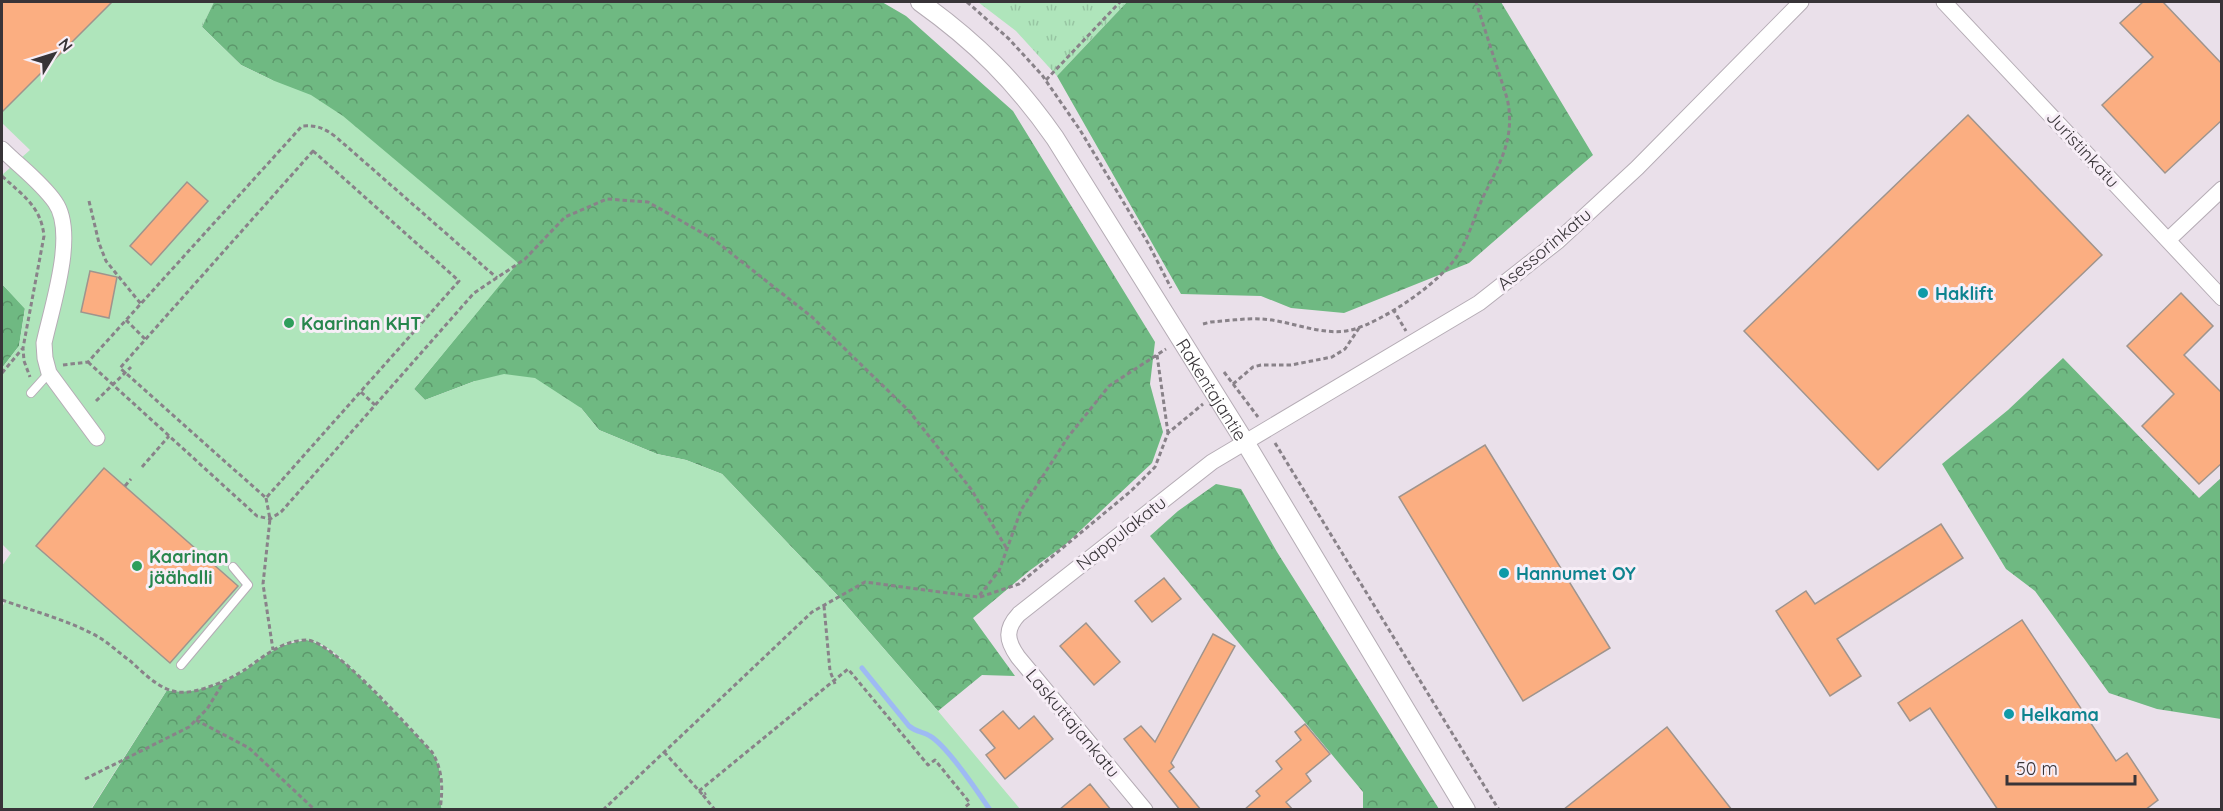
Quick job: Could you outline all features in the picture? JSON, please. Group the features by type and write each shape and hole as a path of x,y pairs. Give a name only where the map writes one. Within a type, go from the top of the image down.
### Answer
{"street":[{"name":"Rakentajantie","path":"920,2 992,60 1033,107 1055,138 1245,442 1466,810"},
{"name":"Asessorinkatu","path":"1245,442 1479,303 1558,241 1637,168 1801,2"},
{"name":"Juristinkatu","path":"1944,2 2222,298"},
{"path":"2,149 48,193 57,204 63,218 64,251 44,343 45,358 49,373 97,438"},
{"path":"2168,240 2222,189"},
{"name":"Nappulakatu","path":"1006,633 1019,614 1212,462 1245,442"},
{"name":"Laskuttajankatu","path":"1006,633 1010,646 1018,657 1145,810"}],"lane":[{"path":"31,393 49,373"},
{"path":"181,665 248,585 233,567"}],"path":[{"path":"967,2 1009,39 1046,80 1080,130 1148,243 1172,289"},
{"path":"1046,80 1120,2"},
{"path":"1203,324 1262,319 1333,331 1350,331 1424,291 1444,273 1460,252 1498,168 1510,131 1507,98 1476,2"},
{"path":"497,278 325,128 315,125 302,126 88,362 257,516 270,519 280,512 474,293 525,260 565,217 607,199 648,202 713,239 812,317 869,371 909,411 971,489 1007,549"},
{"path":"266,498 459,281 313,151 120,368 266,498 270,519 263,584 273,650"},
{"path":"2,176 34,206 43,224 44,236 23,348 27,369 36,386"},
{"path":"89,201 99,243 106,261 141,304"},
{"path":"1393,309 1413,342"},
{"path":"126,321 146,339"},
{"path":"1234,384 1253,367 1291,365 1332,357 1345,349 1360,326"},
{"path":"978,597 999,571 1021,510 1068,437 1109,386 1170,346"},
{"path":"2,373 23,348"},
{"path":"1156,355 1168,433"},
{"path":"96,401 131,367"},
{"path":"1221,370 1267,430 1499,810"},
{"path":"361,392 375,405"},
{"path":"603,810 812,612 865,582 978,597 1019,584 1131,491 1155,467 1168,433 1205,402"},
{"path":"142,467 169,436"},
{"path":"125,486 131,479"},
{"path":"2,600 99,637 167,690 179,693 190,692 238,675 273,650 307,640 316,642 341,659 432,752 441,773 441,809"},
{"path":"824,606 830,671 834,683"},
{"path":"699,791 834,683 848,669 928,765 934,760 970,803 964,808 966,810"},
{"path":"85,779 189,728 207,709 224,681"},
{"path":"196,720 249,748 315,810"},
{"path":"664,752 704,794 714,810"}],"green space":[{"path":"2,2 202,2 202,27 241,65 311,95 343,116 518,263 414,389 425,400 475,381 504,374 535,378 581,408 599,430 657,454 686,460 722,474 839,597 1020,809 442,809 439,769 432,752 337,655 323,645 304,640 294,641 274,650 238,675 221,683 194,690 167,690 91,809 2,809 2,607 5,602 2,600 2,566 11,553 2,544 2,368 19,346 25,309 2,284 2,175 30,150 2,123"},
{"path":"202,2 214,2 202,27"},
{"path":"214,2 882,2 906,16 1013,111 1155,342 1150,384 1163,432 1152,463 1066,544 1029,571 973,618 1015,676 982,675 938,711 839,597 722,474 686,460 657,454 599,430 581,408 475,381 425,400 414,389 517,263 272,80 241,65 202,27"},
{"path":"978,2 1127,2 1057,76 1016,31"},
{"path":"1127,2 1501,2 1593,155 1469,263 1344,313 1291,308 1261,296 1181,294 1057,76"},
{"path":"2,284 25,308 19,346 2,368"},
{"path":"2063,358 2199,498 2221,478 2221,719 2157,709 2109,693 2035,591 2006,569 1942,464 2008,410"},
{"path":"1216,484 1241,489 1277,552 1439,809 1363,809 1363,792 1150,536 1178,511"},
{"path":"307,640 321,645 354,671 432,752 439,768 442,809 91,810 167,690 195,690 223,682 275,649"}],"building":[{"path":"2,2 112,2 2,112"},
{"path":"2143,2 2163,2 2222,64 2222,120 2165,173 2102,105 2153,57 2120,23"},
{"name":"Haklift","path":"1968,115 2102,255 1878,470 1744,331"},
{"path":"187,182 208,201 151,265 130,246"},
{"path":"90,271 117,277 109,318 81,312"},
{"path":"2181,293 2213,326 2184,355 2222,393 2222,463 2199,484 2142,426 2174,394 2127,346"},
{"name":"Hannumet OY","path":"1485,445 1610,648 1523,701 1399,497"},
{"name":"Kaarinan jäähalli","path":"104,468 238,586 170,663 36,546"},
{"path":"1941,524 1963,558 1837,639 1861,676 1830,696 1776,611 1806,591 1815,604"},
{"path":"1164,578 1181,599 1152,622 1135,601"},
{"name":"Helkama","path":"2022,620 2116,761 2127,753 2158,800 2145,810 1998,810 1930,708 1910,721 1898,703"},
{"path":"1086,623 1120,662 1094,685 1060,646"},
{"path":"1213,634 1235,646 1171,763 1174,767 1169,771 1201,810 1180,810 1124,739 1141,726 1155,742"},
{"path":"1003,711 1019,729 1034,716 1053,739 1005,779 986,755 995,748 980,730"},
{"path":"1305,724 1330,754 1306,774 1311,781 1286,802 1293,810 1244,810 1260,796 1256,791 1282,769 1276,761 1301,740 1295,732"},
{"path":"1667,727 1732,810 1563,810"},
{"path":"1090,784 1111,810 1059,810"}],"waterway":[{"path":"862,668 909,726 930,736 945,749 990,810"}],"place":[{"name":"Haklift","path":"1923,293"},
{"name":"Kaarinan KHT","path":"289,323"},
{"name":"Kaarinan jäähalli","path":"137,566"},
{"name":"Hannumet OY","path":"1504,573"},
{"name":"Helkama","path":"2009,714"}]}
